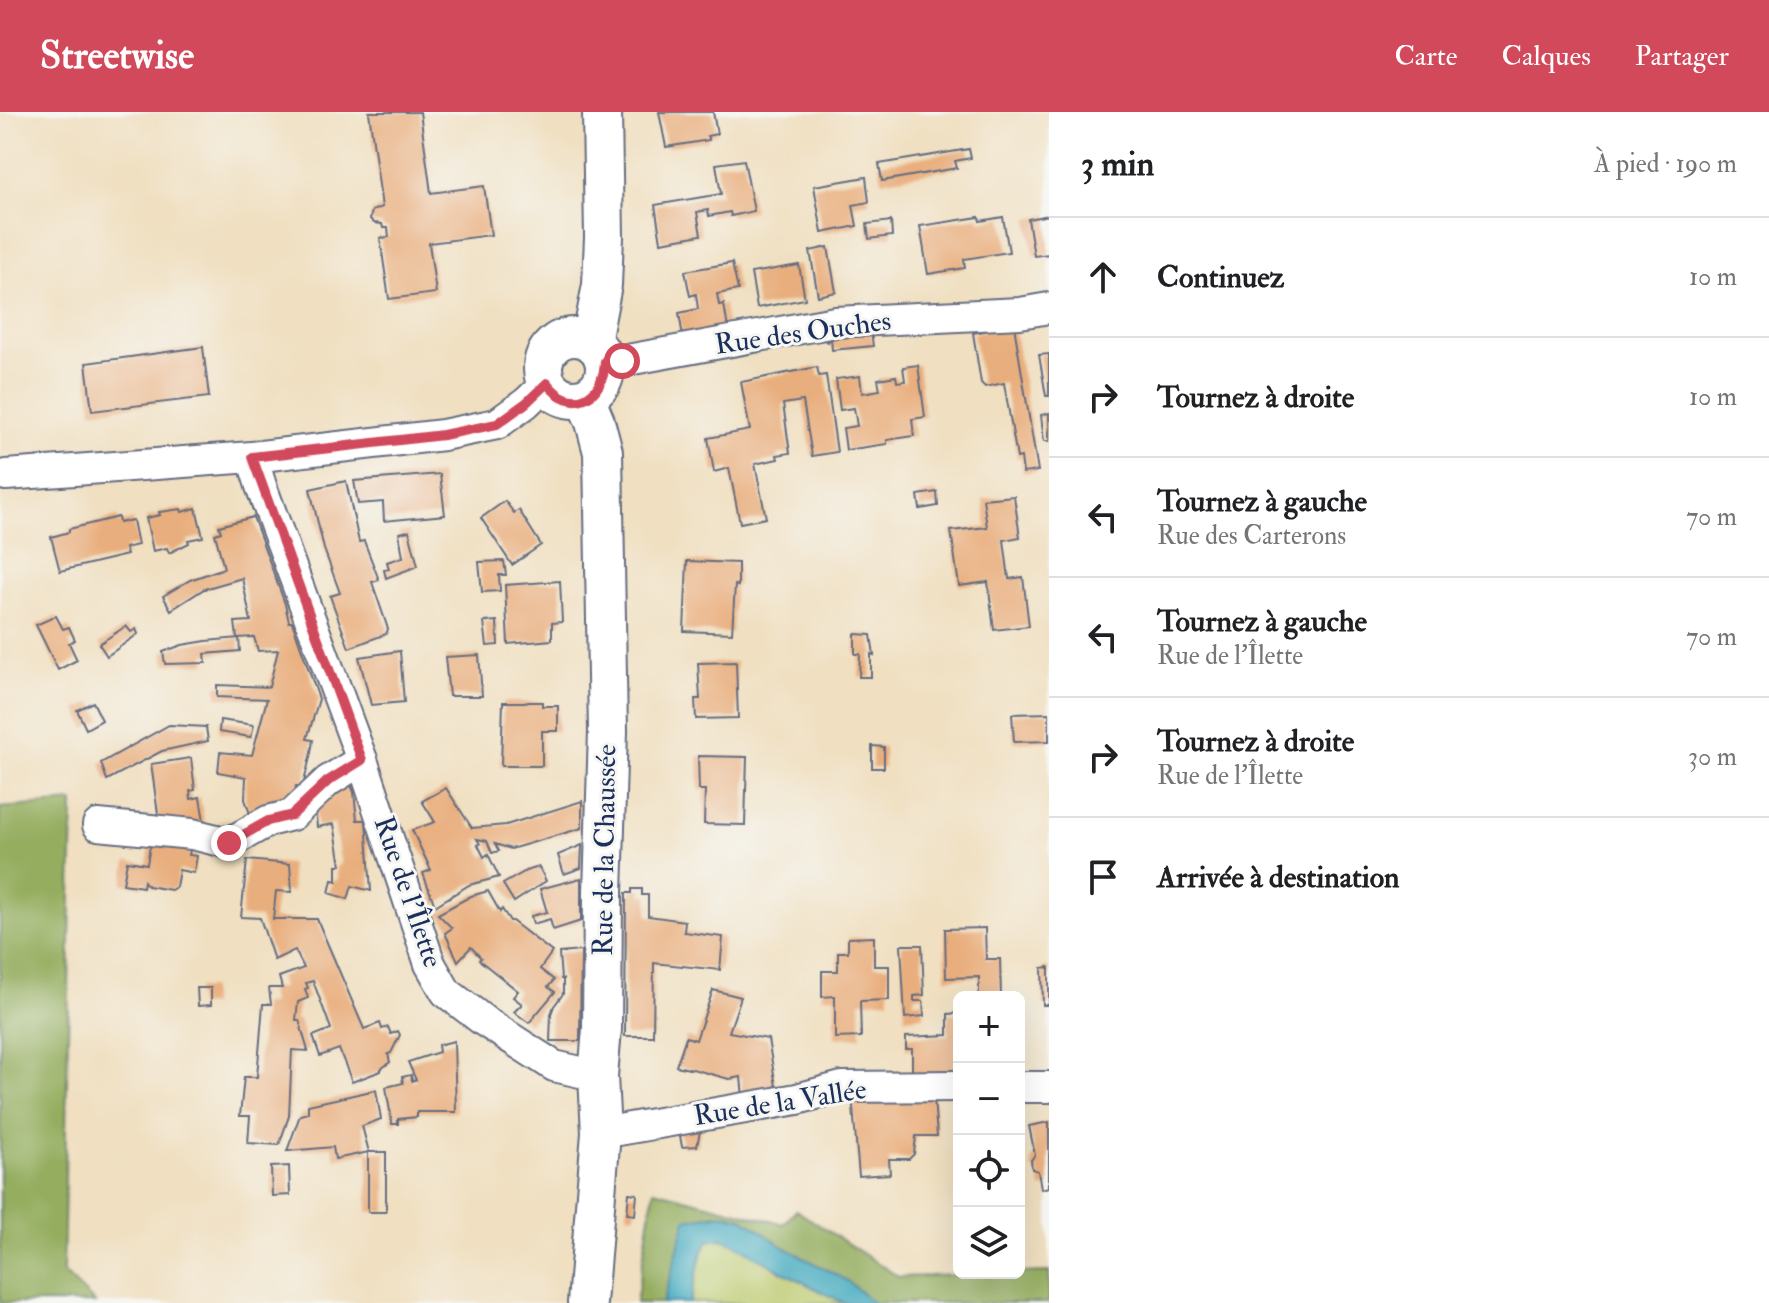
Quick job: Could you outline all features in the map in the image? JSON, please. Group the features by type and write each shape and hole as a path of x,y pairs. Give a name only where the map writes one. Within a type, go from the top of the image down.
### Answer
{"street":[{"path":"598,351 579,337 565,338 553,345 545,356 543,370 553,392 563,398 585,398 598,390 605,376 598,351 604,237 602,112"},
{"name":"Rue des Ouches","path":"598,351 622,361 835,322 1020,313 1049,308"},
{"path":"2,476 252,457 443,435 497,424 547,383"},
{"name":"Rue de la Chaussée","path":"585,398 603,452 608,731 602,1029 598,1076 601,1133 588,1295"},
{"name":"Rue de l'Îlette","path":"252,457 362,760 430,964 446,992 484,1021 554,1066 598,1076"},
{"path":"98,825 192,834 229,843 268,821 292,815 328,781 362,760"},
{"name":"Rue de la Vallée","path":"601,1133 797,1099 842,1087 953,1086"},
{"path":"1025,1087 1049,1087"}],"green space":[{"path":"73,802 63,1272 95,1303 0,1303 0,808"},
{"path":"654,1190 784,1224 796,1210 899,1277 953,1275 953,1279 1025,1279 1025,1273 1049,1272 1049,1303 874,1303 846,1280 782,1246 744,1219 715,1214 686,1220 663,1303 636,1303"},
{"path":"721,1239 732,1242 844,1303 690,1303 701,1255 708,1241"}],"water":[{"path":"721,1214 744,1219 782,1246 846,1280 874,1303 844,1303 732,1242 721,1239 708,1241 701,1255 690,1303 663,1303 686,1220"}],"building":[{"path":"369,112 420,112 431,193 484,186 491,235 429,243 436,293 389,299 380,238 389,237 388,228 370,219 372,211 382,207"},
{"path":"659,112 713,112 717,134 707,136 709,140 666,147"},
{"path":"969,149 971,158 955,161 957,168 882,181 879,164"},
{"path":"744,160 754,211 731,216 730,212 709,216 708,210 697,212 701,235 661,242 655,205 721,194 716,164"},
{"path":"866,177 869,202 853,205 857,226 822,233 814,186"},
{"path":"1049,215 1049,254 1034,256 1028,219"},
{"path":"979,217 980,221 1003,217 1009,252 964,259 965,268 928,274 920,226"},
{"path":"891,221 892,236 869,239 867,224"},
{"path":"828,247 836,292 818,296 810,251"},
{"path":"732,263 738,290 717,294 719,305 724,304 728,329 683,337 679,313 698,309 696,294 690,296 685,271"},
{"path":"799,265 805,299 757,308 751,273"},
{"path":"1014,326 1038,471 1023,473 1021,457 1017,458 1004,383 985,387 981,383 973,333"},
{"path":"871,331 873,346 832,350 831,338 828,342 822,339"},
{"path":"203,347 209,397 92,411 86,363"},
{"path":"1049,354 1049,396 1046,396 1039,355"},
{"path":"918,365 925,417 912,419 914,436 846,450 843,428 857,426 854,408 840,410 836,379 860,376 862,393 880,390 878,379 896,376 897,382 905,381 903,367"},
{"path":"817,367 819,376 826,375 837,452 812,456 803,401 783,404 790,453 755,464 766,518 740,523 729,468 714,472 708,438 750,430 741,382"},
{"path":"1049,413 1049,441 1044,441 1041,415"},
{"path":"440,474 445,515 384,521 383,502 358,504 354,481"},
{"path":"346,481 359,542 364,541 379,580 372,582 388,629 386,634 349,648 330,596 340,593 324,549 310,489"},
{"path":"937,492 938,506 920,509 918,495"},
{"path":"1014,496 1020,537 1004,540 1009,579 1023,577 1029,626 994,630 988,582 959,586 951,531 987,527 983,499"},
{"path":"505,501 514,513 519,510 541,545 512,565 481,518"},
{"path":"196,508 203,537 188,540 189,543 169,553 167,548 153,551 146,518 160,515 159,512 181,509 182,512"},
{"path":"118,517 119,523 133,520 138,545 125,548 127,555 60,571 51,537 69,532 69,529"},
{"path":"253,517 319,699 307,739 313,740 303,786 296,786 293,805 251,817 245,799 246,777 218,772 220,752 252,755 267,699 217,697 217,685 269,687 278,650 258,651 254,637 237,638 235,622 251,621 242,578 204,589 171,610 163,596 190,580 224,568 215,534 221,532 219,526"},
{"path":"409,531 418,566 386,578 384,570 389,569 387,562 403,557 399,533"},
{"path":"504,561 506,575 499,575 500,591 482,592 479,562"},
{"path":"687,561 738,563 732,633 684,631"},
{"path":"560,581 562,622 552,623 552,640 508,644 505,585"},
{"path":"56,616 63,629 69,627 75,640 69,643 77,660 58,670 36,625"},
{"path":"497,621 498,645 487,646 484,622"},
{"path":"126,626 131,632 136,629 138,634 107,656 99,644"},
{"path":"855,634 871,635 874,655 871,654 871,677 859,677 860,654 855,654"},
{"path":"239,638 240,651 205,654 206,663 165,664 163,652 182,645"},
{"path":"400,651 404,702 371,705 359,657"},
{"path":"479,655 482,696 449,696 445,657"},
{"path":"736,662 738,718 696,719 695,699 700,699 698,663"},
{"path":"93,702 102,720 86,729 77,710"},
{"path":"503,702 542,702 542,706 558,706 558,731 542,731 542,766 501,766"},
{"path":"1049,713 1049,741 1014,742 1012,714"},
{"path":"220,720 254,725 251,737 219,732"},
{"path":"169,725 206,727 208,741 162,751 107,780 101,763"},
{"path":"872,746 884,747 884,768 872,768"},
{"path":"698,756 747,757 745,825 704,824 705,790 699,790"},
{"path":"191,758 195,790 190,791 191,799 200,797 206,833 160,828 151,764"},
{"path":"350,783 357,820 366,820 371,891 352,886 348,899 329,893 332,880 337,881 337,865 341,865 334,824 317,827 315,803"},
{"path":"446,788 472,828 506,825 582,801 582,828 511,849 495,844 499,851 492,853 487,841 477,839 484,857 488,854 499,877 469,885 435,906 423,873 431,870 412,830 435,822 422,801"},
{"path":"152,834 192,839 189,855 197,856 194,873 179,870 176,887 171,890 148,886 144,881 143,887 123,884 127,861 147,864"},
{"path":"582,845 581,868 564,874 558,855"},
{"path":"247,860 290,864 292,892 276,891 273,919 317,919 364,1029 380,1023 382,1029 388,1027 391,1034 398,1031 400,1035 388,1054 390,1062 381,1071 352,1082 339,1049 320,1056 313,1036 331,1029 313,981 306,983 308,998 298,1002 296,1020 299,1020 308,1051 292,1050 289,1116 279,1145 248,1143 250,1116 240,1116 244,1077 257,1077 263,1004 271,1004 269,988 282,988 279,977 304,968 295,950 274,960 260,918 241,917"},
{"path":"539,867 546,881 514,902 503,884"},
{"path":"581,878 581,921 553,930 550,919 533,924 531,916 547,912 540,889"},
{"path":"632,889 642,889 642,895 648,895 648,916 685,921 684,932 723,937 720,970 654,963 653,1036 625,1036 626,893 632,893"},
{"path":"488,891 500,912 502,909 510,921 552,952 540,969 554,980 548,987 555,992 529,1023 514,1012 522,1004 513,997 518,991 479,960 481,958 471,947 458,961 445,933 452,928 438,914 471,896"},
{"path":"985,928 986,959 1000,959 1001,991 979,991 979,977 946,978 945,929"},
{"path":"874,937 874,966 889,966 889,1000 860,1001 861,1037 835,1038 835,996 822,997 822,971 838,971 838,952 848,952 848,938"},
{"path":"901,945 922,945 924,995 914,996 914,1001 923,1001 924,1016 905,1018"},
{"path":"581,951 580,1041 550,1041 551,1014 563,994 559,953"},
{"path":"1049,967 1049,1005 1043,1005 1042,968"},
{"path":"197,988 211,988 211,1005 198,1006"},
{"path":"713,990 741,997 729,1032 768,1039 777,1092 743,1097 741,1077 729,1079 676,1066 686,1037 696,1040"},
{"path":"948,1014 953,1014 953,1075 912,1076 912,1049 906,1049 906,1037 948,1035"},
{"path":"454,1041 456,1112 417,1112 417,1117 398,1119 398,1124 392,1124 386,1087 403,1083 402,1077 411,1075 412,1081 416,1080 408,1062 439,1052 438,1045"},
{"path":"376,1090 381,1119 362,1126 369,1152 335,1159 333,1147 287,1151 300,1115 308,1113 308,1105"},
{"path":"852,1096 934,1098 937,1136 916,1136 914,1154 909,1159 889,1159 890,1174 859,1176"},
{"path":"1049,1122 1049,1187 1041,1189 1038,1171 1032,1169 1031,1160 1035,1155 1029,1126"},
{"path":"701,1127 697,1146 682,1147 679,1130"},
{"path":"368,1152 386,1152 386,1212 368,1212"},
{"path":"289,1166 290,1195 272,1196 271,1167"},
{"path":"629,1193 637,1194 635,1215 627,1214"}],"route":[{"path":"229,843 268,821 292,815 328,781 362,760 252,457 443,435 497,424 547,383 553,392 563,398 585,398 598,390 605,376 605,361 622,361"}]}
